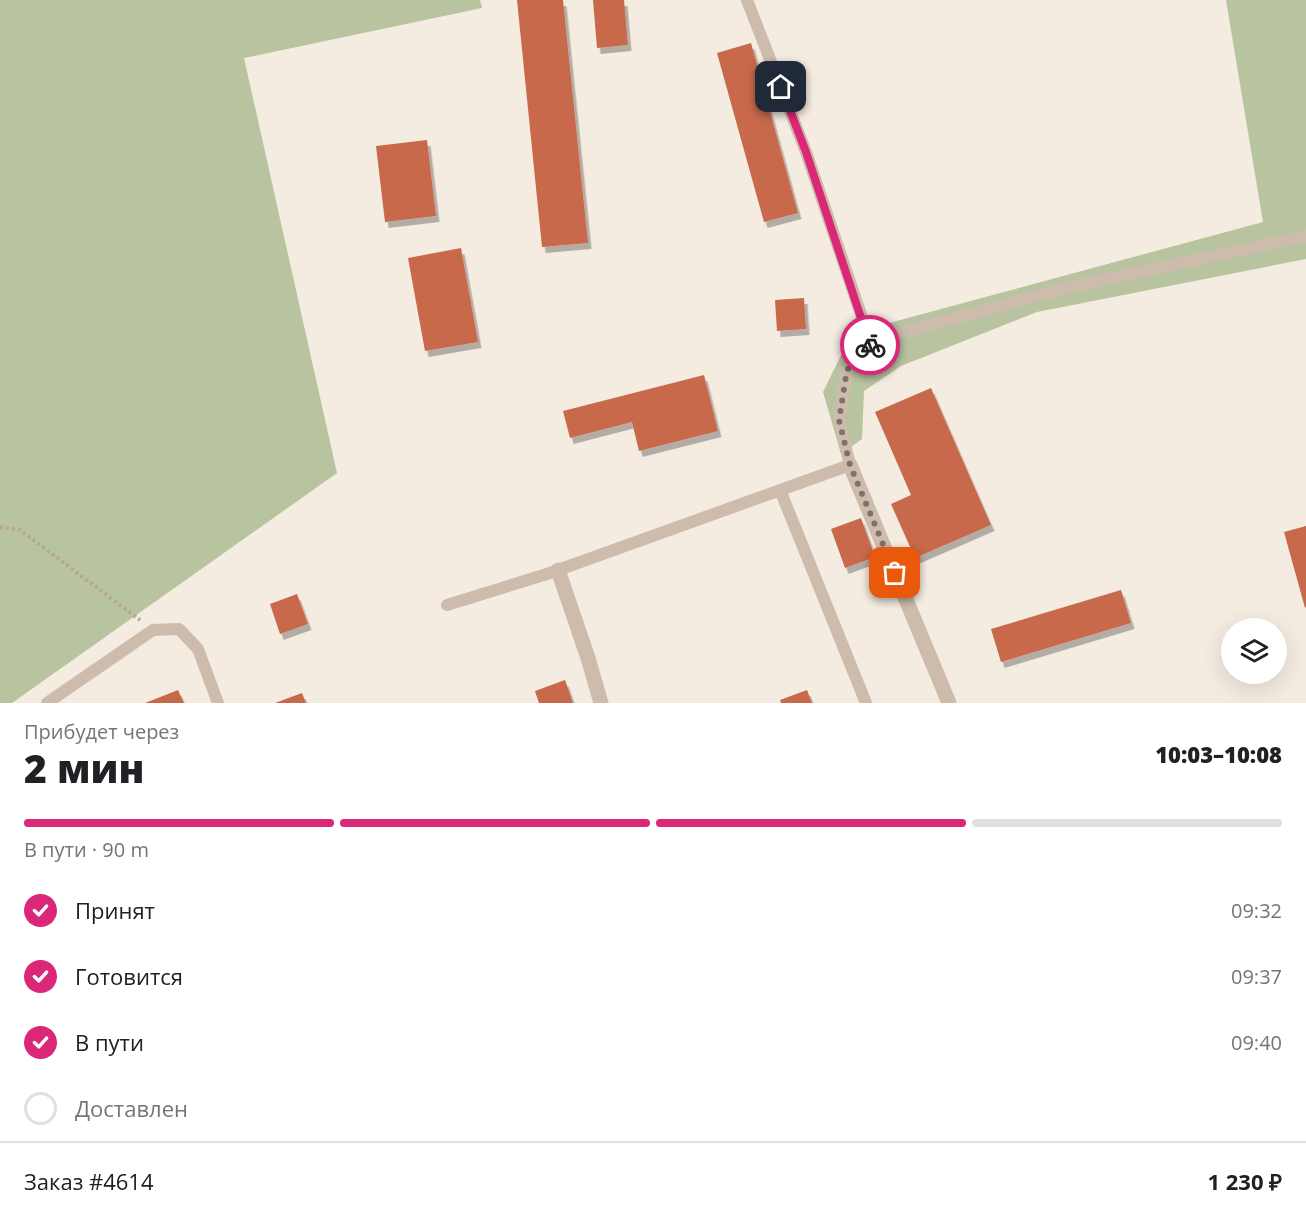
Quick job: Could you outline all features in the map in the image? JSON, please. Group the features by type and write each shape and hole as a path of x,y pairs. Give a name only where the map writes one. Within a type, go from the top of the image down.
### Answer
{"street":[{"path":"850,465 949,703"},
{"path":"558,570 601,703"}],"lane":[{"path":"747,0 806,152 871,344"},
{"path":"447,606 558,570 850,465 839,420 847,370 871,344 903,332 1070,287 1306,236"},
{"path":"780,490 866,703"},
{"path":"46,703 153,630 179,629 198,650 218,703"}],"path":[{"path":"0,527 20,530 153,630"}],"green space":[{"path":"0,0 480,0 482,8 244,58 337,473 12,703 0,703"},
{"path":"1226,0 1306,0 1306,259 1037,312 901,366 864,391 862,439 841,454 823,392 852,333 1263,222"}],"building":[{"path":"517,0 563,0 588,243 542,247"},
{"path":"593,0 624,0 628,45 597,48"},
{"path":"751,43 798,213 764,222 717,53"},
{"path":"427,140 436,216 385,222 376,146"},
{"path":"461,248 478,342 425,351 408,258"},
{"path":"804,298 806,329 777,331 775,300"},
{"path":"704,375 718,431 639,451 632,422 570,438 563,411"},
{"path":"931,388 991,525 915,558 891,504 911,495 875,412"},
{"path":"861,518 875,557 845,568 831,529"},
{"path":"1306,526 1306,607 1305,608 1284,532"},
{"path":"1121,590 1131,623 1001,662 991,629"},
{"path":"297,594 308,624 280,634 270,604"},
{"path":"565,680 573,703 539,703 535,691"},
{"path":"178,690 184,703 145,703"},
{"path":"807,690 812,703 781,703 780,700"},
{"path":"302,693 306,703 275,703"}],"way so far":[{"path":"870,345 847,370 839,420 850,465 895,573"}],"route":[{"path":"781,87 806,152 870,345"}]}
